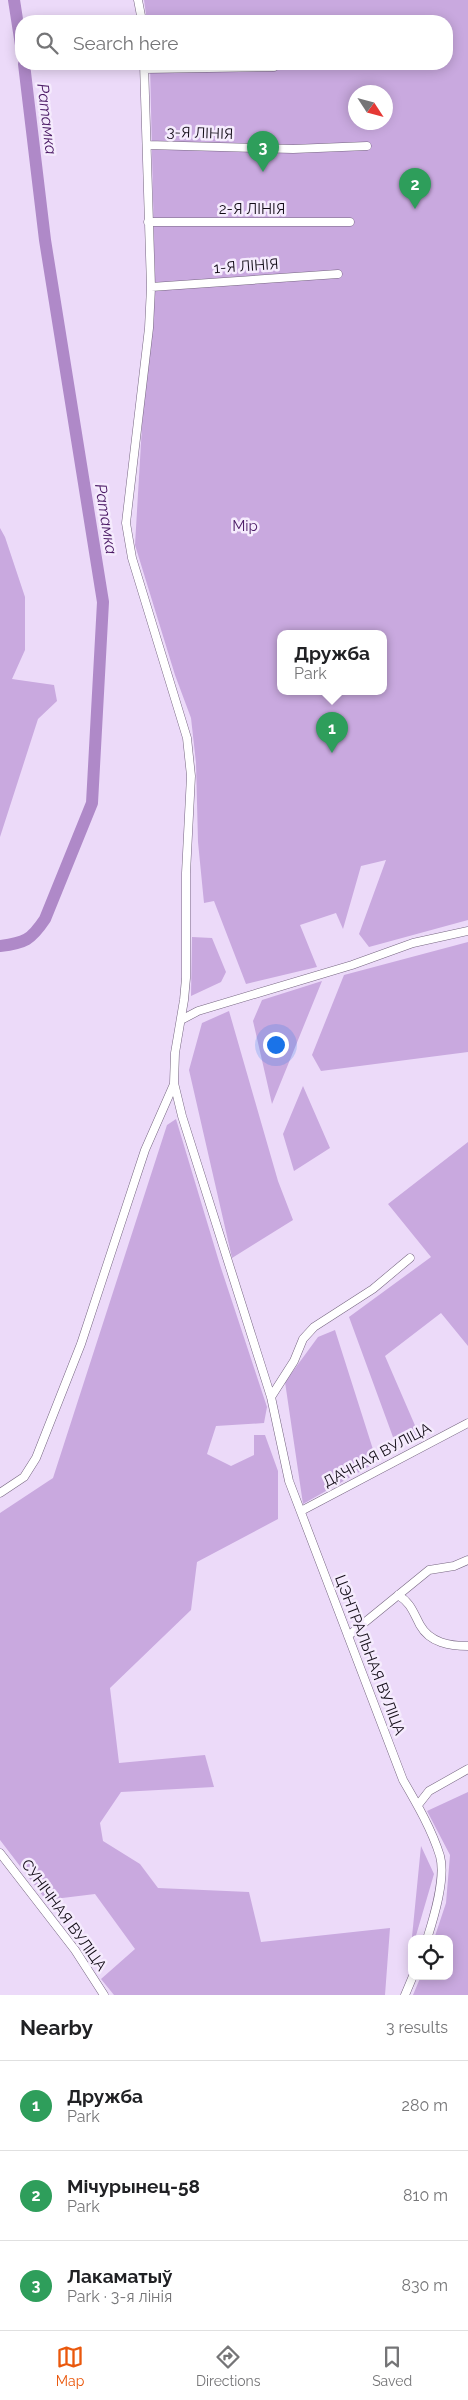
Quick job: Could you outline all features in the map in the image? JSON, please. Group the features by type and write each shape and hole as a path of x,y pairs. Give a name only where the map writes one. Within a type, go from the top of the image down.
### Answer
{"street":[{"path":"138,0 141,15"},
{"path":"0,1493 24,1477 36,1458 81,1344 145,1150 174,1083 175,1053 186,978 186,873 190,760 188,738 132,558 126,523 153,286 146,70"},
{"name":"3-Я ЛІНІЯ","path":"150,145 293,149 368,146"},
{"name":"2-Я ЛІНІЯ","path":"151,222 350,222"},
{"name":"1-Я ЛІНІЯ","path":"153,286 338,274"},
{"path":"181,1020 198,1011 352,965 413,943 468,931"},
{"name":"ЦЭНТРАЛЬНАЯ ВУЛІЦА","path":"174,1083 182,1116 271,1397 289,1481 403,1780 418,1805 440,1857 438,1896 428,1935"},
{"path":"271,1397 284,1378 303,1339 314,1327 373,1289 410,1258"},
{"name":"ДАЧНАЯ ВУЛІЦА","path":"301,1511 467,1423"},
{"path":"348,1636 429,1570 454,1566 468,1560"},
{"path":"398,1595 409,1603 421,1628 428,1635 445,1644 468,1646"},
{"path":"418,1805 429,1791 468,1769"},
{"name":"СУНІЧНАЯ ВУЛІЦА","path":"0,1853 75,1950 104,1995"},
{"path":"405,1995 411,1980"}],"green space":[{"name":"Мір","path":"144,0 468,0 468,920 369,947 359,934 386,860 361,866 343,929 336,913 300,925 317,967 246,984 214,901 204,903 198,842 196,763 191,718 175,675 135,545 143,409 155,289 150,70 453,70 453,15 146,15"},
{"path":"0,528 5,537 25,597 25,650 12,679 54,685 57,701 38,719 0,837"},
{"path":"192,937 212,938 226,972 221,982 191,996"},
{"path":"468,942 468,1052 321,1071 312,1055 344,975"},
{"path":"322,981 272,1104 253,1021 262,1000"},
{"path":"229,1011 278,1181 293,1220 232,1258 189,1070 202,1023"},
{"path":"303,1086 330,1148 294,1171 283,1134"},
{"path":"176,1119 220,1265 267,1407 264,1423 216,1426 207,1454 231,1466 254,1455 254,1435 265,1435 278,1471 278,1519 197,1562 191,1610 110,1688 119,1763 205,1755 214,1787 121,1792 100,1823 103,1841 140,1864 158,1888 249,1892 261,1942 390,1928 385,1995 114,1995 101,1979 135,1949 95,1894 46,1900 0,1840 0,1513 53,1478 167,1125"},
{"path":"468,1142 468,1346 441,1313 385,1356 420,1437 397,1448 349,1317 431,1257 388,1204"},
{"path":"335,1330 377,1462 303,1504 285,1382 318,1337"},
{"path":"468,1792 468,1995 413,1995 419,1980 453,1980 453,1935 435,1935 446,1903 450,1855 427,1811"},
{"path":"421,1846 434,1874 416,1935 412,1935"}],"waterway":[{"name":"Ратамка","path":"14,0 16,15"},
{"name":"Ратамка","path":"0,946 22,942 36,932 45,919 92,803 103,602 45,240 25,70"}],"place":[{"name":"Лакаматыў","path":"263,172"},
{"name":"Мічурынец-58","path":"415,209"},
{"name":"Дружба","path":"332,753"}]}
